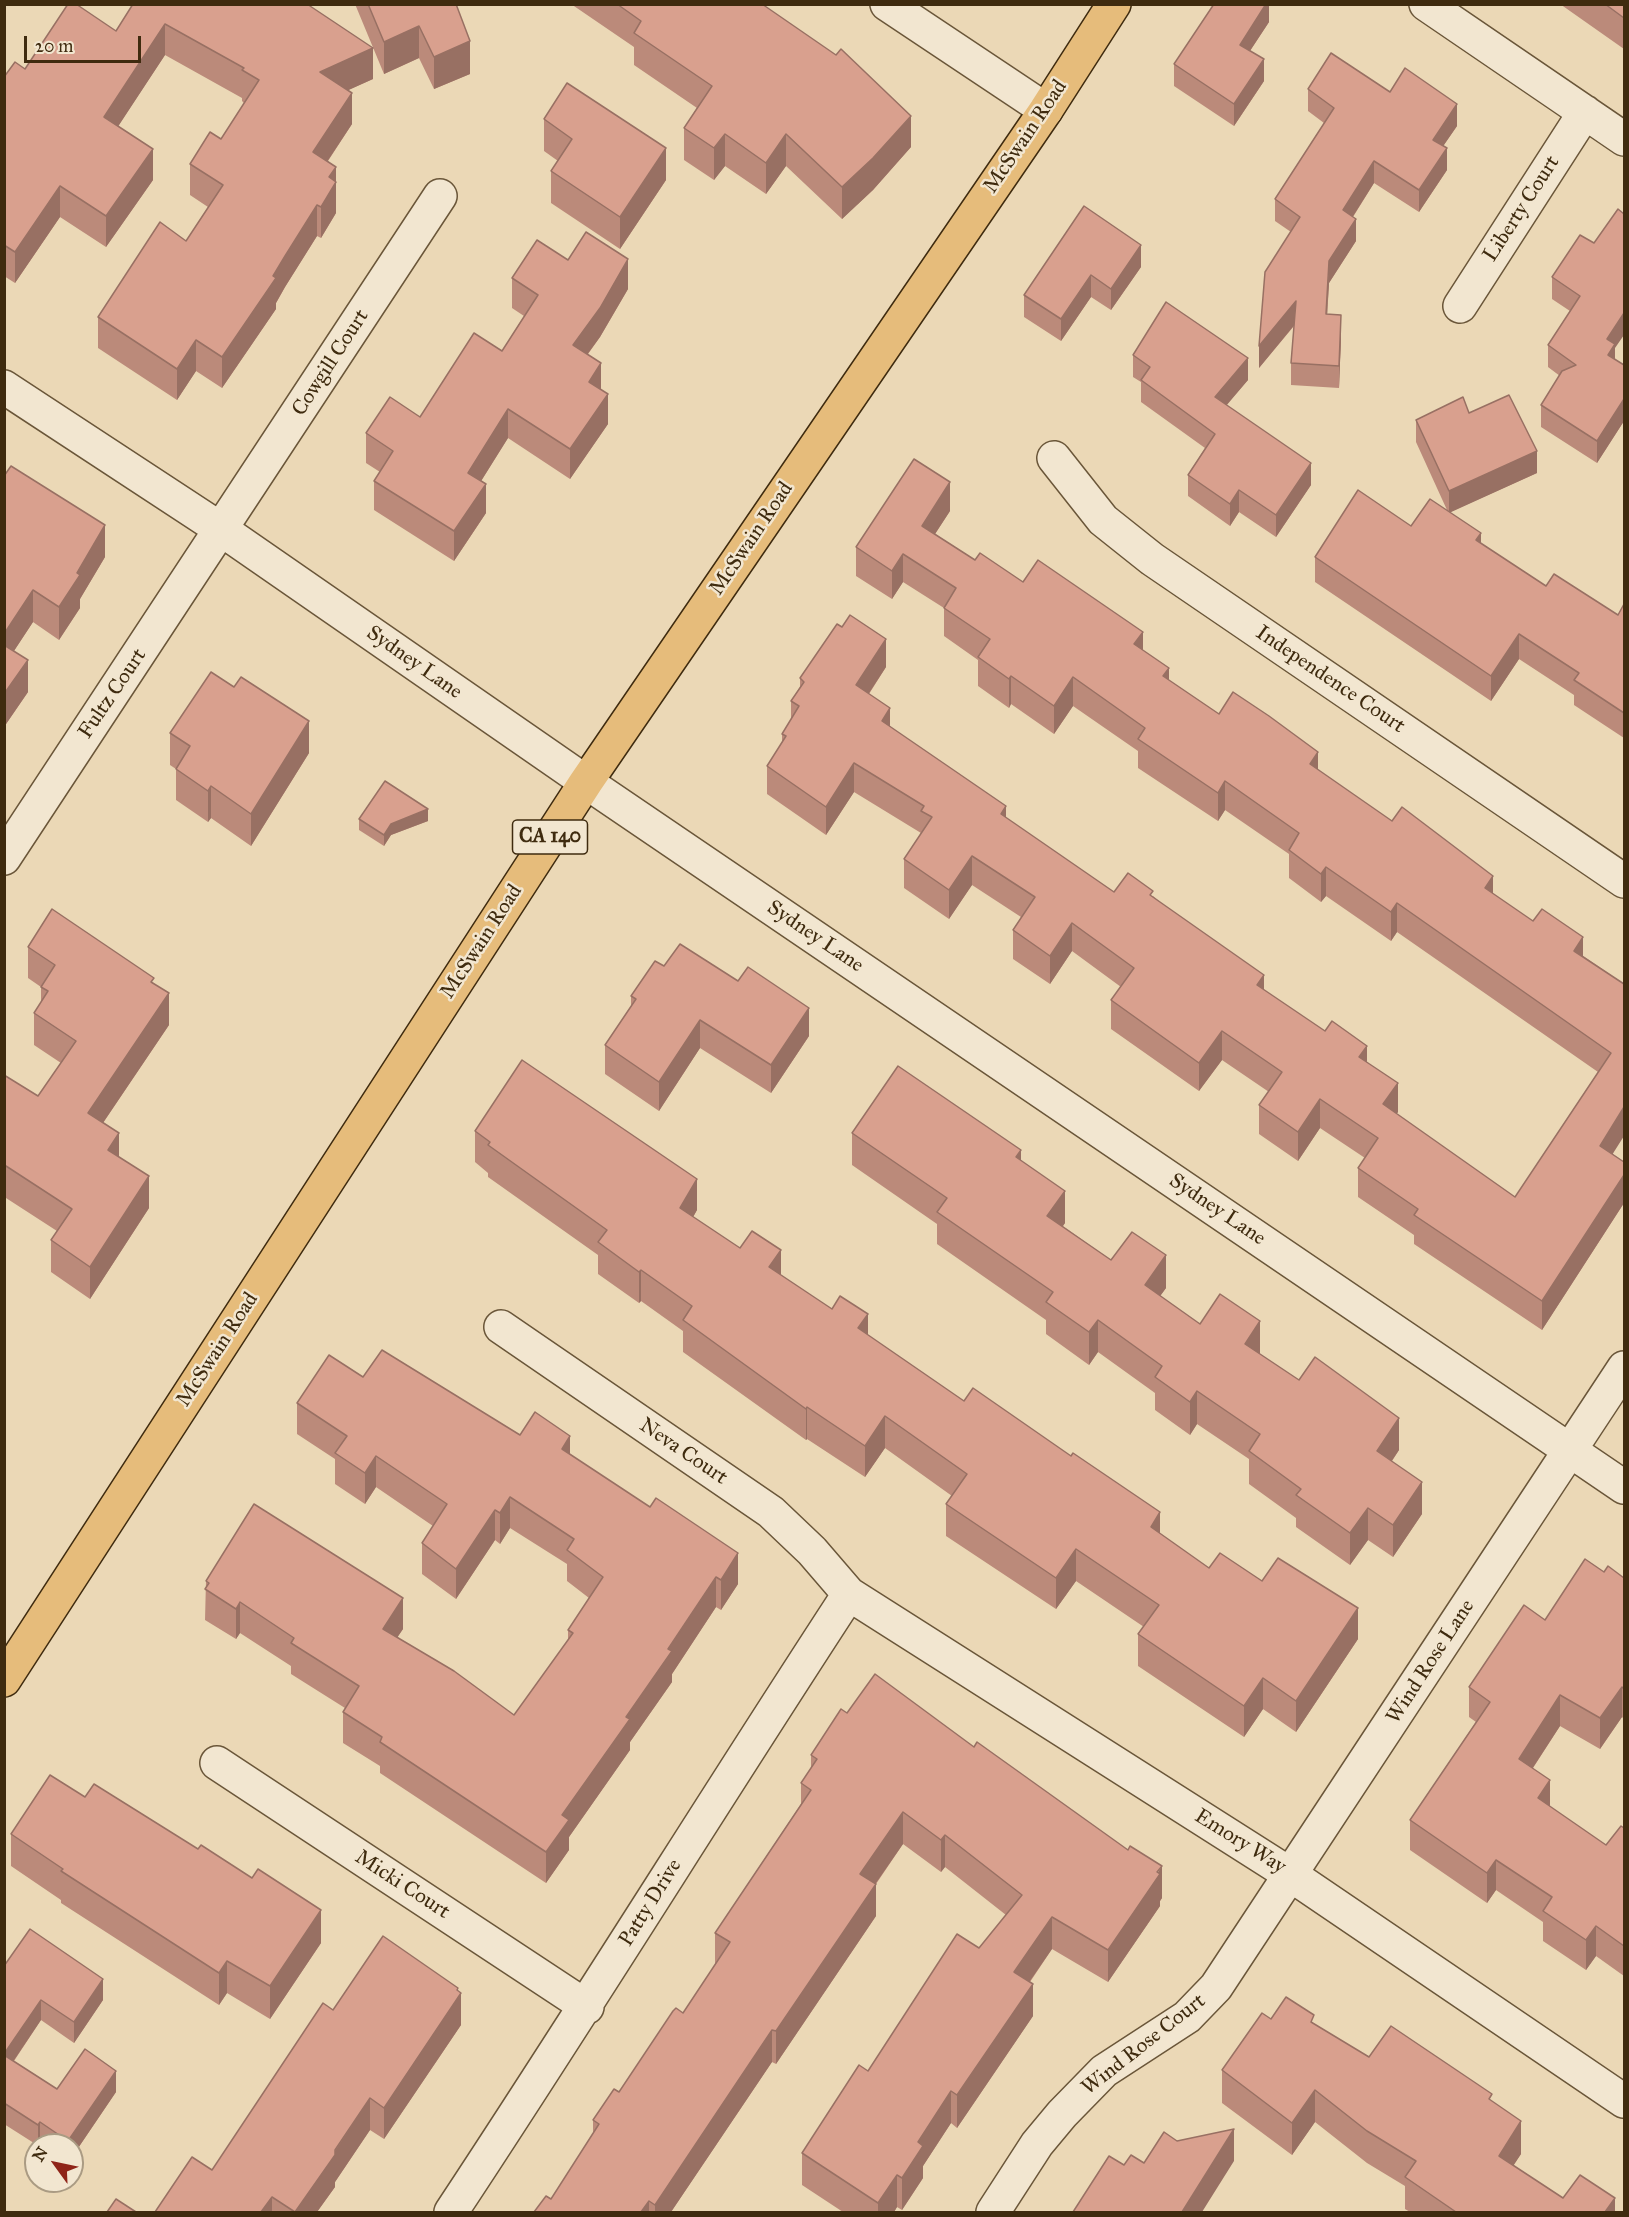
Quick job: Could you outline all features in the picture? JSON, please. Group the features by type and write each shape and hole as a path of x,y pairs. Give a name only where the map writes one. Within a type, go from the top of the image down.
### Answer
{"main road":[{"name":"McSwain Road","path":"4,1680 586,782 1046,110 1114,4"}],"street":[{"path":"887,4 1046,110"},
{"path":"1426,4 1624,139"},
{"name":"Liberty Court","path":"1460,306 1585,112"},
{"name":"Cowgill Court","path":"222,530 440,196"},
{"name":"Sydney Lane","path":"4,387 222,530 586,782 1624,1487"},
{"name":"Independence Court","path":"1054,458 1103,520 1152,559 1624,881"},
{"name":"Fultz Court","path":"4,858 222,530"},
{"name":"Neva Court","path":"501,1327 771,1512 812,1551 849,1594"},
{"name":"Wind Rose Lane","path":"1291,1875 1624,1368"},
{"name":"Emory Way","path":"849,1594 1291,1875 1624,2101"},
{"name":"Patty Drive","path":"451,2212 587,2007 707,1812 849,1594"},
{"name":"Micki Court","path":"217,1763 587,2007"},
{"name":"Wind Rose Court","path":"993,2212 1037,2144 1062,2114 1104,2071 1187,2017 1216,1987 1291,1875"}],"building":[{"path":"68,4 76,4 116,31 133,4 307,4 373,48 320,72 352,93 313,152 336,167 329,177 336,182 321,207 317,205 273,276 276,278 222,357 196,340 177,369 98,317 160,222 186,241 223,185 190,164 210,132 221,139 259,80 242,70 244,68 165,24 104,117 153,149 106,216 60,186 15,252 4,245 4,77 15,62 25,69"},
{"path":"368,4 456,4 470,41 434,57 419,26 384,42"},
{"path":"617,4 762,4 836,55 841,49 911,116 873,158 842,187 786,134 766,163 725,134 714,148 684,128 712,86 634,33 641,21"},
{"path":"1214,4 1266,4 1240,45 1264,59 1234,104 1174,64"},
{"path":"1605,4 1624,4 1624,18"},
{"path":"1331,53 1390,92 1405,68 1457,104 1433,140 1447,148 1419,190 1374,161 1343,210 1356,219 1329,261 1326,314 1341,315 1339,366 1291,363 1296,301 1259,346 1265,272 1300,217 1275,199 1334,108 1308,89"},
{"path":"567,83 666,148 620,217 551,171 572,139 544,119"},
{"path":"1084,206 1141,245 1111,289 1091,275 1061,319 1024,295"},
{"path":"1618,209 1624,214 1624,313 1607,339 1615,344 1608,355 1624,365 1624,399 1597,441 1541,405 1562,371 1576,365 1548,345 1580,296 1552,277 1580,235 1594,243"},
{"path":"586,232 628,259 600,308 573,345 601,363 589,382 608,394 570,449 508,409 468,473 486,484 454,531 374,481 393,451 366,433 390,397 420,417 474,333 502,351 538,295 512,278 537,240 568,260"},
{"path":"1166,302 1248,358 1215,397 1311,463 1276,515 1239,490 1230,504 1188,475 1215,434 1141,380 1150,367 1133,355"},
{"path":"1509,395 1537,451 1449,491 1416,420 1463,397 1469,413"},
{"path":"914,459 950,482 922,526 975,560 980,553 1023,582 1038,560 1143,632 1134,644 1169,668 1163,676 1219,714 1233,692 1269,716 1318,752 1310,764 1392,821 1402,807 1493,876 1485,888 1533,921 1542,909 1583,937 1574,951 1624,984 1624,1107 1600,1146 1624,1162 1624,1175 1542,1301 1414,1215 1418,1209 1358,1168 1378,1138 1320,1099 1298,1132 1259,1105 1282,1072 1222,1031 1199,1063 1111,1000 1134,968 1072,923 1050,956 1013,930 1035,897 972,856 949,890 904,859 932,817 921,811 924,806 854,763 826,807 767,766 786,736 782,734 799,706 791,701 804,682 800,678 837,624 842,627 850,615 886,639 856,685 890,708 882,721 1006,806 1001,814 1114,892 1128,873 1153,891 1150,895 1264,975 1257,985 1325,1031 1332,1021 1367,1046 1359,1057 1398,1083 1383,1104 1515,1197 1611,1053 1397,903 1391,912 1326,867 1321,874 1289,850 1299,833 1225,781 1218,793 1138,739 1145,728 1073,677 1054,706 1011,676 1009,679 978,657 990,639 944,608 956,588 903,554 892,571 856,547"},
{"path":"11,466 105,525 77,573 80,575 59,607 33,590 4,634 4,476"},
{"path":"1358,490 1411,526 1430,499 1481,533 1476,540 1546,586 1554,574 1618,615 1624,604 1624,713 1574,680 1579,673 1519,634 1491,676 1315,557"},
{"path":"4,645 28,660 4,694"},
{"path":"211,672 234,687 241,677 309,721 251,814 211,786 208,791 176,769 190,746 170,733"},
{"path":"385,781 428,809 391,824 384,835 359,819"},
{"path":"52,909 154,978 151,982 169,993 88,1113 119,1133 108,1150 149,1176 90,1267 51,1240 72,1209 6,1166 4,1169 4,1075 38,1096 76,1041 34,1013 48,991 41,987 55,965 28,947"},
{"path":"680,944 738,981 748,967 809,1008 771,1065 700,1020 659,1082 605,1045 636,999 631,996 655,961 664,966"},
{"path":"522,1060 697,1179 680,1208 740,1248 752,1231 781,1250 769,1267 832,1309 840,1296 868,1314 858,1328 964,1401 973,1388 1071,1456 1073,1453 1160,1512 1151,1527 1209,1568 1220,1553 1262,1581 1278,1558 1358,1608 1296,1701 1263,1678 1244,1706 1138,1634 1159,1605 1076,1549 1056,1578 946,1504 967,1474 885,1416 865,1446 807,1407 806,1409 683,1320 692,1306 598,1242 607,1230 488,1145 490,1142 475,1131"},
{"path":"898,1066 1021,1150 1016,1157 1065,1191 1047,1216 1111,1260 1132,1232 1166,1255 1145,1285 1200,1324 1220,1294 1260,1321 1245,1344 1299,1380 1315,1357 1399,1418 1377,1451 1422,1482 1393,1525 1368,1508 1350,1533 1296,1495 1301,1489 1249,1451 1260,1434 1197,1391 1190,1402 1155,1377 1162,1366 1098,1320 1089,1332 1046,1302 1053,1292 937,1212 947,1198 852,1133"},
{"path":"382,1350 520,1435 535,1412 570,1436 562,1449 650,1507 656,1498 738,1553 721,1580 716,1577 668,1649 672,1651 626,1717 630,1719 562,1815 569,1820 546,1852 380,1742 382,1737 343,1712 359,1686 291,1643 294,1638 240,1602 236,1609 205,1589 209,1583 206,1581 254,1504 403,1598 383,1629 454,1671 514,1715 573,1633 568,1630 603,1577 567,1550 574,1539 510,1497 500,1513 495,1510 456,1569 422,1543 447,1504 376,1456 365,1473 335,1453 347,1436 297,1403 329,1355 363,1377"},
{"path":"1585,1559 1604,1572 1608,1566 1624,1578 1624,1689 1622,1687 1600,1718 1560,1695 1519,1759 1550,1780 1538,1798 1606,1845 1621,1826 1624,1828 1624,1946 1596,1926 1586,1940 1543,1911 1552,1897 1496,1860 1487,1873 1410,1820 1490,1702 1469,1687 1524,1605 1545,1620"},
{"path":"875,1674 974,1747 977,1742 1128,1850 1130,1846 1162,1866 1157,1872 1160,1874 1108,1950 1052,1917 1014,1972 1033,1984 957,2095 951,2091 918,2142 923,2146 902,2178 897,2175 878,2203 802,2153 859,2065 868,2071 957,1934 979,1948 1022,1895 945,1835 941,1840 903,1812 860,1874 876,1884 776,2031 772,2030 655,2205 649,2201 641,2212 534,2212 546,2196 551,2199 599,2124 593,2120 614,2089 619,2092 673,2011 676,2008 683,2013 730,1942 715,1933 811,1790 801,1783 817,1759 811,1755 841,1709 847,1713"},
{"path":"50,1775 85,1797 94,1784 198,1849 201,1845 252,1878 258,1869 321,1910 270,1986 227,1961 219,1973 61,1871 63,1869 11,1834"},
{"path":"30,1929 103,1979 74,2022 41,2000 4,2054 4,1966"},
{"path":"383,1936 458,1988 457,1990 461,1993 384,2108 370,2098 335,2150 335,2155 295,2212 272,2197 261,2212 155,2212 192,2157 212,2170 323,2003 333,2010"},
{"path":"1286,1997 1314,2015 1311,2022 1369,2057 1391,2026 1492,2094 1489,2099 1521,2121 1499,2156 1563,2198 1580,2175 1615,2198 1605,2212 1456,2212 1405,2177 1416,2161 1367,2131 1315,2090 1292,2123 1222,2070 1262,2013 1271,2019"},
{"path":"85,2049 116,2071 73,2133 56,2133 40,2122 38,2125 4,2103 4,2055 57,2089"},
{"path":"1234,2129 1182,2212 1073,2212 1109,2156 1124,2165 1131,2155 1144,2163 1164,2132 1177,2141"},
{"path":"116,2199 136,2212 107,2212"}]}
